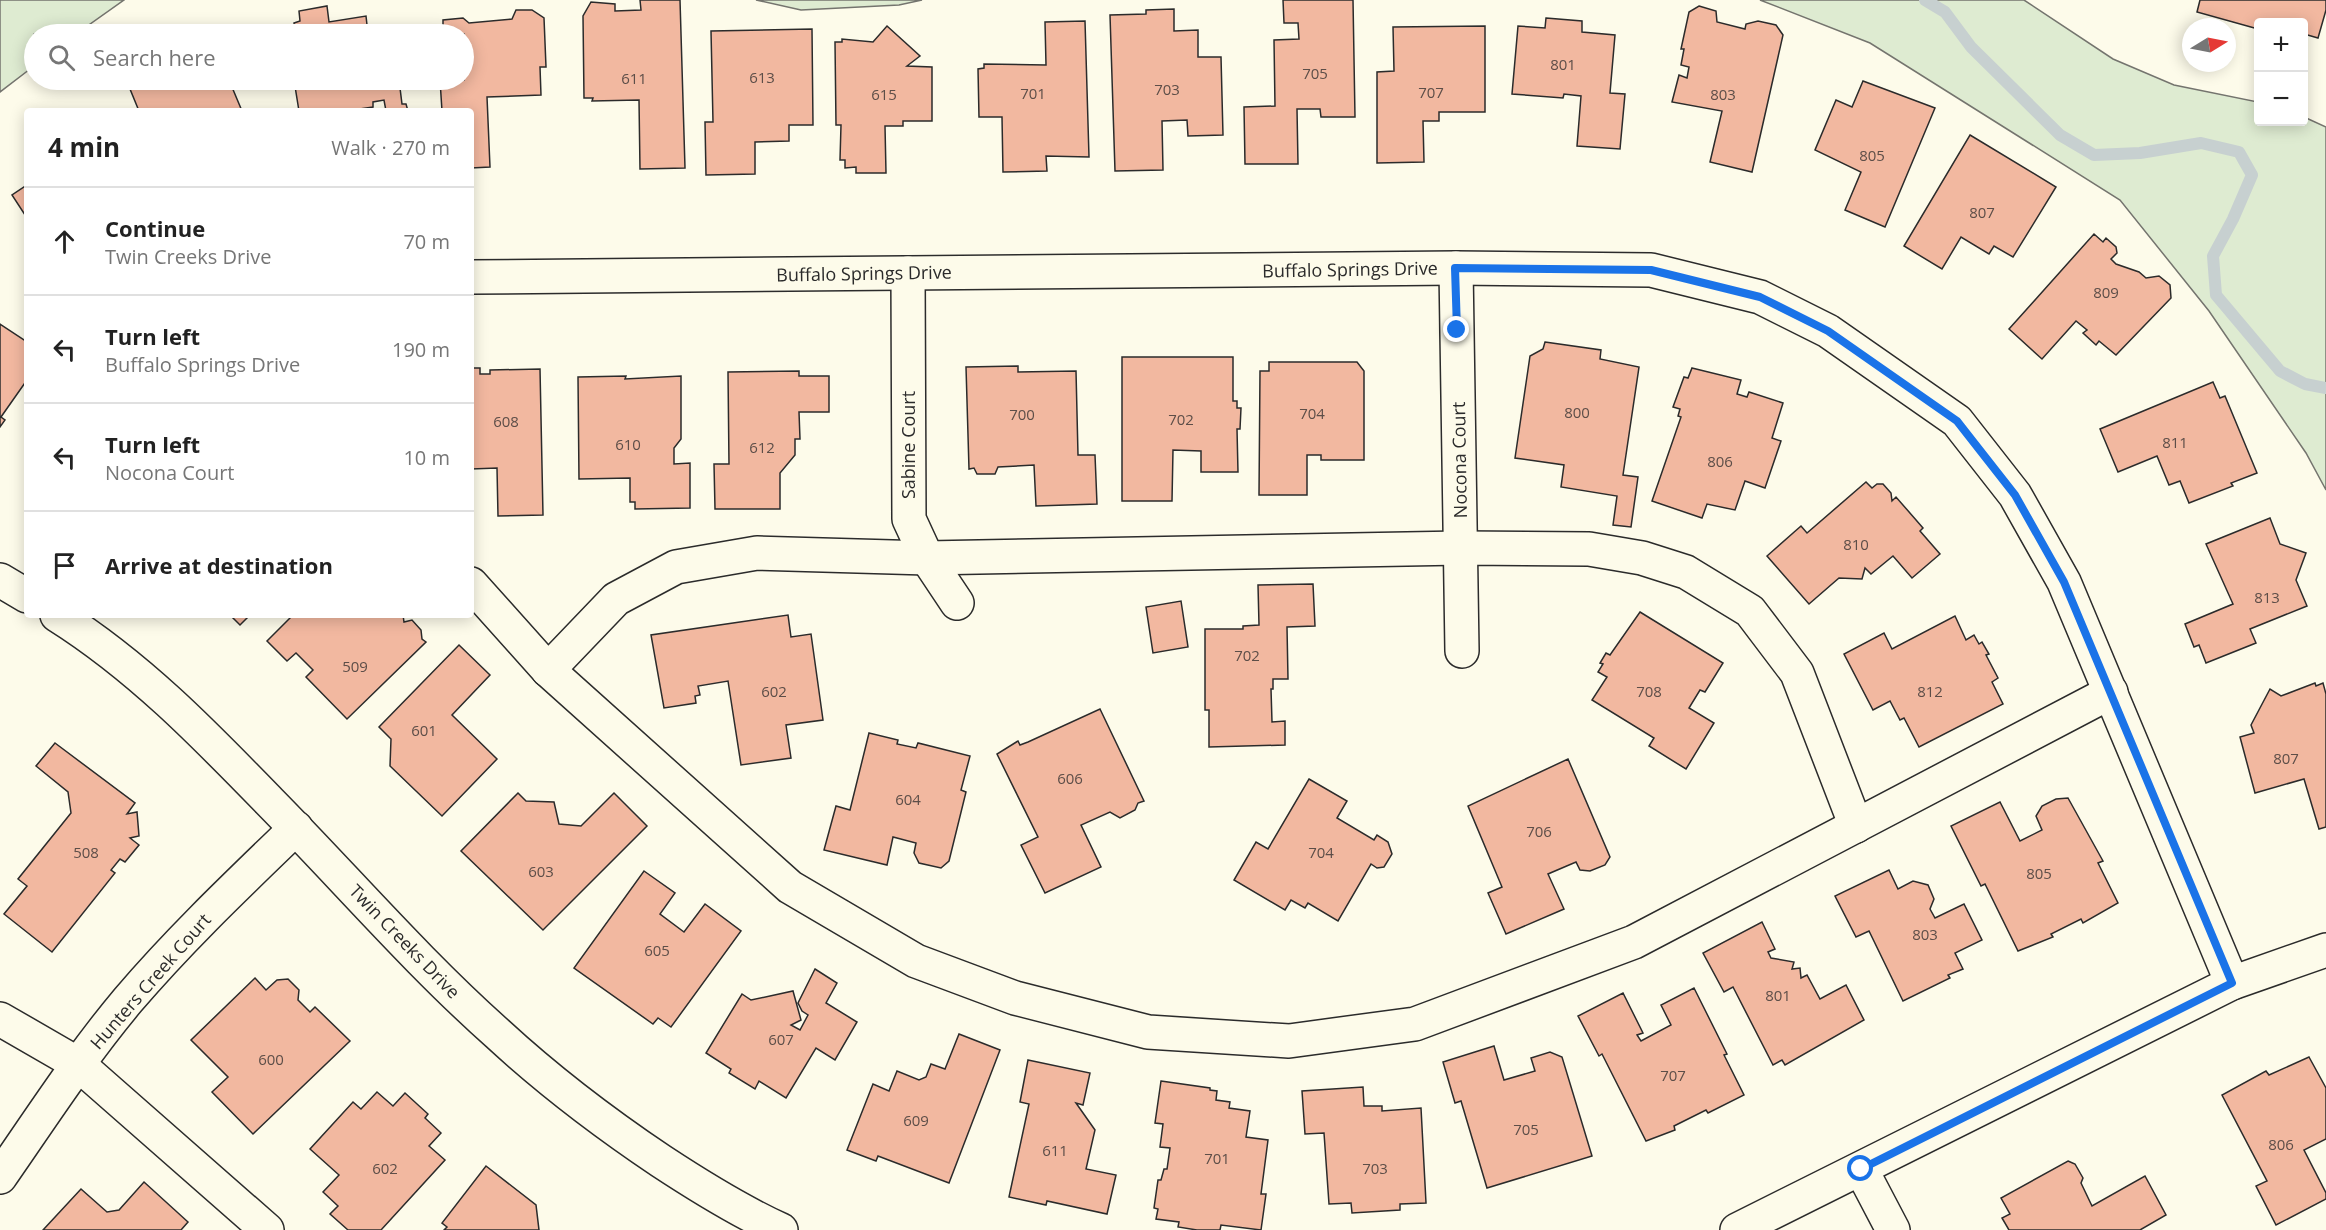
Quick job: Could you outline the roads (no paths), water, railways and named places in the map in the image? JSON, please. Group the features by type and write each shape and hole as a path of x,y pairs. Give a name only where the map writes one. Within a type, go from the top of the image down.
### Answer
{"street":[{"name":"Buffalo Springs Drive","path":"474,277 1455,268 1651,270 1760,297 1828,331 1957,421 2015,495 2064,582 2232,983"},
{"name":"Nocona Court","path":"1455,268 1462,651"},
{"name":"Sabine Court","path":"908,273 909,519 927,558 957,603"},
{"path":"548,670 616,599 676,567 757,553 927,558 1461,548 1589,549 1642,558 1686,572 1750,611 1797,673 1856,826"},
{"path":"0,580 24,594"},
{"path":"474,587 548,670 790,887 916,961 1015,998 1148,1032 1289,1041 1415,1024 1634,942 2111,692"},
{"name":"Twin Creeks Drive","path":"61,618 134,668 180,711 442,980 496,1033 554,1083 613,1129 705,1190 781,1230"},
{"name":"Hunters Creek Court","path":"0,1177 78,1064 126,1002 177,945 296,828"},
{"path":"1737,1230 2232,983 2326,950"},
{"path":"0,1019 78,1064 267,1230"},
{"path":"1861,1169 1893,1230"}],"waterway":[{"path":"1925,0 1945,12 1971,47 2060,135 2094,155 2140,153 2201,143 2239,152 2252,175 2233,219 2213,256 2216,295 2280,371 2305,384 2326,388"}]}
